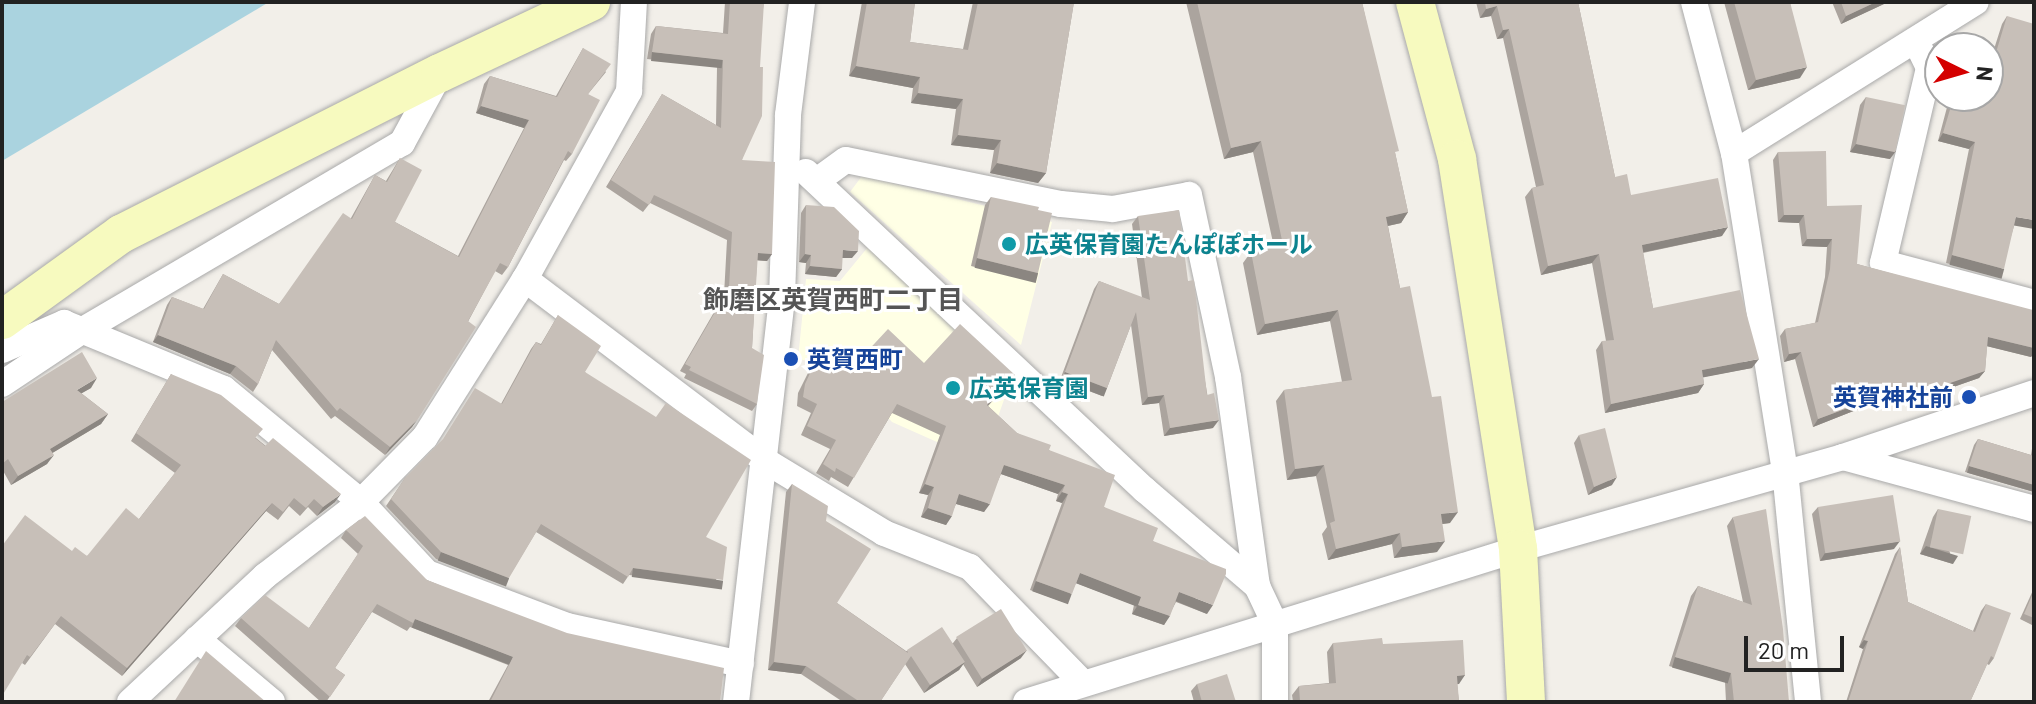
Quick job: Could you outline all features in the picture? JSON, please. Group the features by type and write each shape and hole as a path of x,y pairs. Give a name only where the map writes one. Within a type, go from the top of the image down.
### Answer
{"street":[{"path":"2,320 121,234 440,73 591,2"},
{"path":"130,702 265,576 361,502 425,437 525,279 629,91 634,2"},
{"path":"736,702 782,298 786,159 802,2"},
{"path":"1415,2 1457,159 1518,549 1526,702"},
{"path":"1694,2 1734,153 1785,471 1808,702"},
{"path":"1734,153 1976,2"},
{"path":"1916,41 1929,68 1883,263 2034,303"},
{"path":"2,384 83,330 402,143 440,73"},
{"path":"786,159 818,180 1145,490 1257,586"},
{"path":"818,180 846,160 1087,207 1113,209 1189,195 1228,377 1257,586 1275,624 1275,702"},
{"path":"525,279 764,460 884,533 970,567 1082,682"},
{"path":"2,350 64,323 224,389 361,502 427,573 567,626 741,664"},
{"path":"1026,702 1082,682 1518,549 1843,457 2034,393"},
{"path":"1843,457 2034,509"},
{"path":"197,639 272,702"}],"shaded area":[{"path":"862,176 1052,222 1021,345 850,192"},
{"path":"868,247 1011,380 982,462 892,422 855,381 819,363 798,359 806,279 840,281"}],"water":[{"path":"2,2 269,2 2,161"}],"building":[{"path":"730,2 764,2 760,67 763,67 762,116 742,160 775,162 772,254 758,253 752,348 764,355 757,404 689,370 691,367 685,364 729,288 732,232 654,195 649,205 611,180 662,94 721,128 723,60 652,52 656,26 728,34"},
{"path":"867,2 915,2 910,42 968,50 978,2 1074,2 1046,173 997,163 1001,140 958,135 963,99 918,93 920,77 856,66"},
{"path":"1197,2 1362,2 1399,151 1395,152 1408,212 1386,217 1400,288 1410,286 1432,397 1441,396 1458,512 1441,514 1445,541 1402,547 1400,533 1336,549 1330,523 1335,521 1324,465 1295,469 1284,390 1352,380 1338,310 1265,324 1251,252 1283,245 1261,141 1231,148"},
{"path":"1485,2 1578,2 1615,177 1627,174 1631,195 1718,178 1728,227 1642,245 1653,308 1740,290 1759,359 1702,370 1704,384 1611,404 1602,341 1614,340 1599,254 1548,266 1532,188 1544,185 1509,29 1503,30 1497,6 1486,9"},
{"path":"1734,2 1790,2 1807,67 1756,80"},
{"path":"1841,2 1876,2 1846,16"},
{"path":"2007,16 2034,24 2034,220 2016,217 2004,269 1952,255 1975,142 1943,133 1949,112 2004,112 2002,32"},
{"path":"583,48 611,64 588,94 600,100 572,154 568,151 508,267 500,263 468,321 476,327 418,419 390,447 340,408 337,411 276,340 258,384 236,366 158,335 172,297 204,309 223,274 279,304 343,213 352,219 375,175 387,182 400,158 422,170 395,222 459,257 529,120 481,106 490,76 557,97"},
{"path":"1866,97 1905,105 1895,152 1856,144"},
{"path":"1826,151 1827,206 1862,205 1857,264 2033,310 2034,348 1988,337 1985,371 1924,392 1861,403 1818,419 1801,352 1789,354 1785,329 1818,322 1830,269 1832,239 1807,239 1804,215 1784,215 1778,152"},
{"name":"広英保育園たんぽぽホール","path":"991,197 1039,207 1038,210 1052,213 1038,273 977,258"},
{"path":"806,205 834,207 859,231 858,251 843,250 842,269 810,266 811,255 805,254"},
{"path":"1179,210 1188,281 1194,280 1207,395 1214,393 1219,420 1170,428 1164,395 1148,397 1136,312 1107,388 1065,372 1099,281 1150,300 1138,216"},
{"path":"558,315 601,346 585,372 656,417 666,403 751,460 706,537 727,547 723,580 633,568 628,577 541,524 509,578 441,552 391,499 405,478 443,439 475,388 502,404 536,342 541,345"},
{"path":"960,324 1015,375 987,405 1017,433 1051,445 1049,450 1115,475 1104,507 1158,528 1153,541 1226,569 1213,605 1179,592 1170,616 1138,605 1141,597 1080,573 1072,594 1036,581 1068,494 1062,492 1065,485 1004,465 990,504 959,494 952,516 928,508 934,487 925,484 946,426 897,404 854,478 823,464 836,440 807,426 817,404 803,397 805,384 818,356 849,371 888,329 924,363"},
{"path":"82,352 97,378 77,390 108,414 50,449 54,455 18,476 8,459 2,464 2,402"},
{"path":"171,374 221,395 263,429 255,438 265,446 273,438 341,494 323,507 314,499 306,508 294,498 283,512 272,503 127,668 61,616 30,657 27,655 2,696 2,546 25,515 72,551 75,547 87,556 126,508 139,519 181,465 136,433"},
{"path":"1605,428 1617,477 1594,487 1579,435"},
{"path":"1978,439 2034,456 2034,485 1969,466"},
{"path":"792,484 828,506 826,521 871,549 837,603 908,653 907,650 942,627 965,662 930,685 911,656 880,702 860,702 806,666 774,662"},
{"path":"1893,495 1900,541 1825,553 1818,507"},
{"path":"1766,509 1783,629 1789,702 1734,702 1731,673 1675,657 1698,586 1752,605 1733,517"},
{"path":"1938,509 1971,516 1963,554 1930,547"},
{"path":"365,516 427,580 567,633 724,668 720,702 490,702 513,657 415,619 413,623 377,604 335,668 345,675 330,697 241,618 265,595 309,628 363,546 346,530"},
{"path":"1900,547 1908,602 1975,632 1986,604 2011,613 1994,658 1991,656 1970,702 1848,702 1868,641 1864,640"},
{"path":"2034,591 2034,618 2024,614"},
{"path":"1001,609 1027,651 982,679 956,637"},
{"path":"1382,638 1383,644 1463,640 1465,675 1457,676 1459,702 1300,702 1299,686 1336,683 1333,643"},
{"path":"206,651 266,702 174,702"},
{"path":"1227,674 1236,702 1202,702 1197,684"}],"place":[{"name":"広英保育園たんぽぽホール","path":"1009,244"},
{"name":"英賀西町","path":"791,359"},
{"name":"広英保育園","path":"953,388"},
{"name":"英賀神社前","path":"1969,397"}],"district":[{"name":"飾磨区英賀西町二丁目","path":"833,299"}]}
